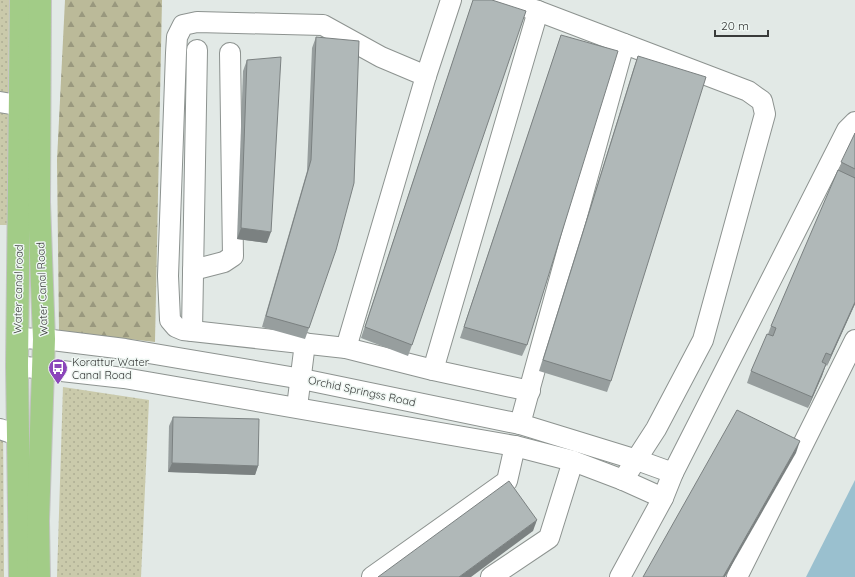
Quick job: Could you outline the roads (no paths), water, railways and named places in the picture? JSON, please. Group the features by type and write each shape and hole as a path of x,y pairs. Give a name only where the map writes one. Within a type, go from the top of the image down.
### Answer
{"main road":[{"name":"Water canal road","path":"20,577 9,432 17,366 17,338 30,168 20,105 21,0"},
{"path":"20,105 40,0"},
{"name":"Water Canal Road","path":"30,168 44,340 38,521 39,577"}],"street":[{"path":"346,348 426,76 451,0"},
{"path":"503,0 538,11 748,91 762,101 765,114 703,340 656,429 623,480"},
{"path":"433,370 538,11"},
{"path":"426,76 381,57 323,25 197,22 183,25 177,37 168,276 170,320 176,327 192,331 346,348 433,370 530,391"},
{"path":"520,424 624,44"},
{"path":"192,331 197,50"},
{"path":"193,270 224,262 233,256 230,53"},
{"path":"620,577 662,498 673,473 847,130 855,122"},
{"name":"Orchid Springss Road","path":"17,338 125,349 302,379 520,424 637,460 673,473"},
{"path":"737,577 855,340"},
{"path":"297,407 302,379 305,344"},
{"path":"17,366 124,378 515,446 573,461 623,480 662,498"},
{"path":"372,577 511,487 515,446"},
{"path":"491,577 549,538 573,461"},
{"path":"535,519 549,538"}],"water":[{"path":"855,480 855,577 806,577"}],"place":[{"name":"Korattur Water Canal Road","path":"58,385"}]}
